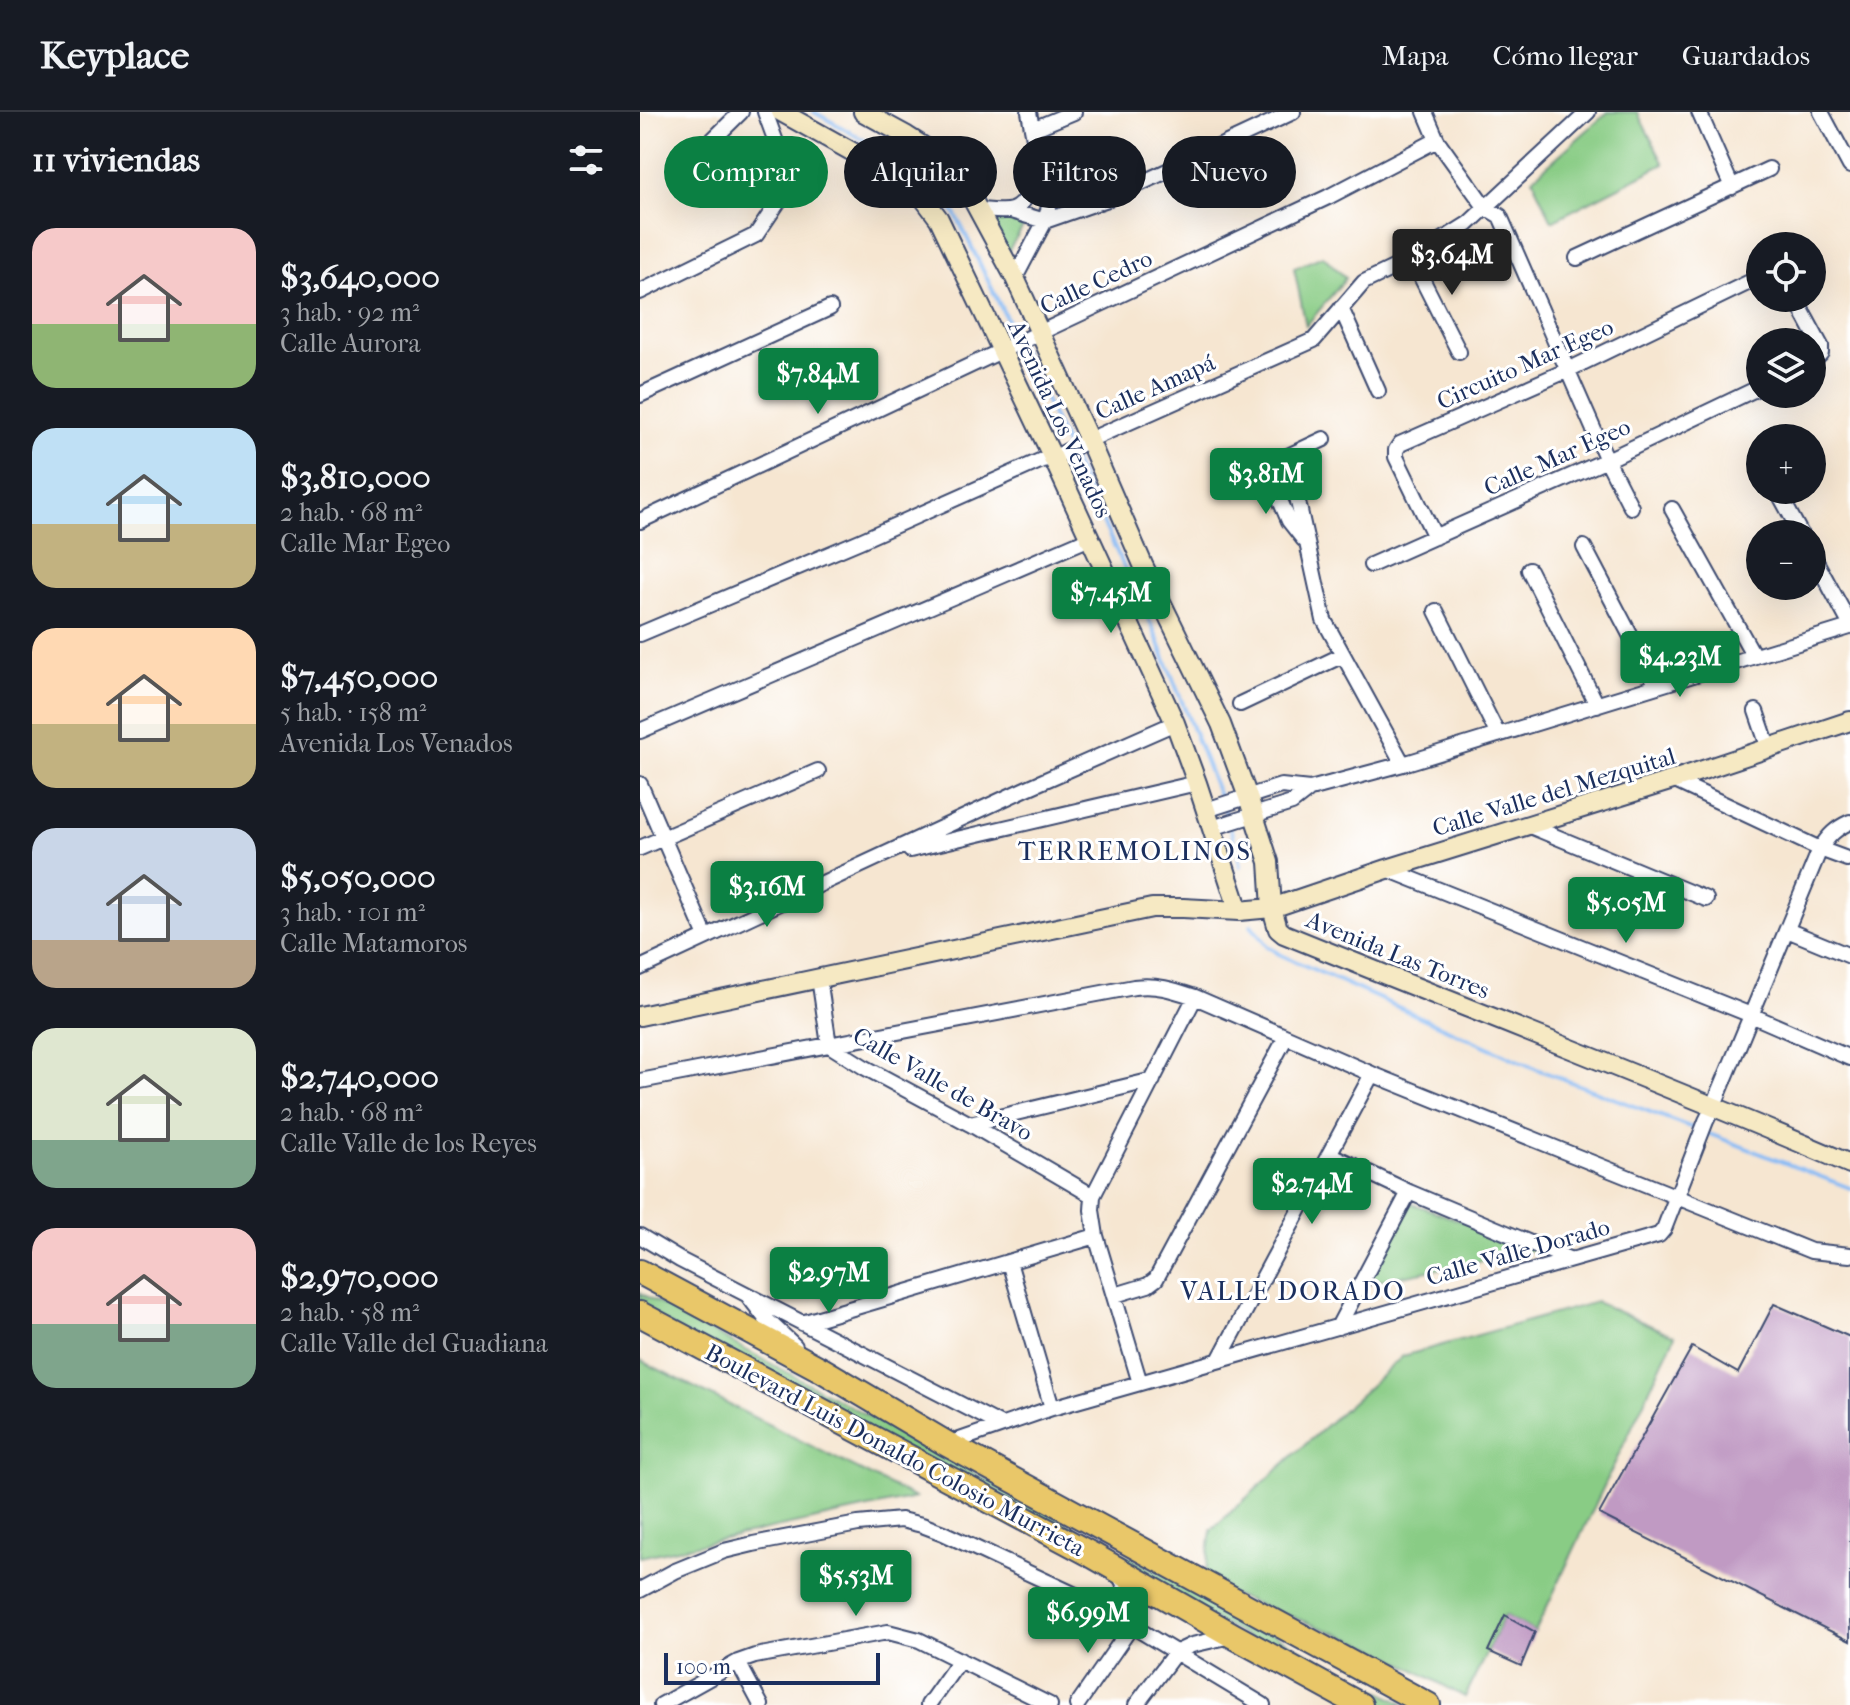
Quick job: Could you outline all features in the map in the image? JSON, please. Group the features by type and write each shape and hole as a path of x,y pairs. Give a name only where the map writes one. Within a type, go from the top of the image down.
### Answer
{"highway":[{"name":"Boulevard Luis Donaldo Colosio Murrieta","path":"640,1272 822,1370 947,1444 1428,1705"},
{"name":"Boulevard Luis Donaldo Colosio Murrieta","path":"640,1314 1116,1568 1360,1705"}],"street":[{"path":"717,136 741,112"},
{"path":"640,292 756,235 791,183 765,112"},
{"name":"Avenida Los Venados","path":"781,112 903,180 924,199 1020,342 1071,450 1144,567 1221,724 1245,808 1269,862 1272,908"},
{"name":"Avenida Los Venados","path":"863,112 926,148 958,178 980,210 1015,278 1020,342 1071,450 1090,538 1215,818 1239,911"},
{"path":"1029,112 1034,136"},
{"path":"1033,129 1074,112"},
{"path":"980,210 1011,211 1045,221 1105,200 1293,112"},
{"path":"1425,112 1437,140 1485,207 1500,216 1607,460 1631,507"},
{"name":"Calle Amapá","path":"640,634 1071,450 1314,340 1368,279 1412,259 1468,224 1588,112"},
{"path":"1699,112 1732,187"},
{"path":"1821,112 1850,166"},
{"name":"Calle Cedro","path":"640,521 1328,197 1437,140"},
{"path":"1577,258 1769,169"},
{"path":"1011,211 1015,208"},
{"path":"1015,278 1049,208"},
{"path":"1412,259 1459,352"},
{"name":"Circuito Mar Egeo","path":"1435,537 1396,457 1400,444 1568,370 1746,284"},
{"path":"640,395 830,308"},
{"path":"1341,308 1378,391"},
{"name":"Calle Mar Egeo","path":"1371,565 1607,460 1746,394"},
{"path":"1224,486 1324,439"},
{"path":"1288,456 1322,615 1403,764"},
{"path":"1265,466 1289,521 1307,543"},
{"path":"1672,509 1754,656"},
{"path":"640,731 1090,538"},
{"path":"1584,547 1657,686"},
{"path":"1529,570 1597,705"},
{"path":"1215,818 1245,808 1292,803 1310,789 1403,764 1850,625 1826,580"},
{"path":"1436,611 1498,735"},
{"path":"1240,704 1343,655"},
{"path":"1756,711 1769,749"},
{"name":"Calle Valle del Mezquital","path":"1272,908 1850,721"},
{"path":"640,968 1025,789 1175,723"},
{"path":"640,848 818,771"},
{"path":"1673,780 1847,859"},
{"path":"878,857 1197,783"},
{"path":"640,784 706,937"},
{"name":"Calle Valle Dorado","path":"947,1444 1052,1408 1659,1235 1820,849 1829,834 1850,822"},
{"path":"1530,826 1706,899"},
{"path":"1387,869 1850,1058"},
{"path":"640,1016 1152,908 1239,911 1272,908"},
{"name":"Avenida Las Torres","path":"1272,908 1278,929 1284,934 1511,1026 1710,1113 1850,1164"},
{"path":"1787,930 1850,956"},
{"name":"Calle Valle de Bravo","path":"819,978 829,1045 1093,1196"},
{"path":"640,1081 1134,987 1165,987 1811,1251 1850,1255"},
{"path":"1140,1383 1096,1236 1093,1196 1195,997"},
{"path":"1115,1295 1148,1285 1156,1279 1286,1037"},
{"path":"1219,1360 1372,1074"},
{"path":"970,1124 1153,1080"},
{"path":"1329,1154 1409,1192 1571,1260"},
{"path":"1338,1327 1409,1192"},
{"path":"640,1236 680,1260 1001,1425"},
{"path":"802,1323 1096,1236"},
{"path":"1009,1262 1052,1408"},
{"path":"745,1293 766,1319 822,1370"},
{"path":"640,1590 675,1571 724,1551 858,1524 901,1520 943,1533 1099,1606 1263,1705"},
{"path":"1077,1705 1131,1627 1133,1603 1116,1568"},
{"path":"661,1705 738,1662 771,1652 888,1632 919,1640 1050,1705"},
{"path":"1136,1705 1175,1653 1192,1645 1232,1635"},
{"path":"928,1705 960,1660"},
{"path":"738,1662 761,1705"}],"green space":[{"path":"1608,112 1637,112 1664,164 1552,221 1533,178"},
{"path":"999,216 1026,222 1004,258 984,217"},
{"path":"1323,256 1346,278 1306,326 1294,268"},
{"path":"1402,1200 1540,1249 1367,1283"},
{"path":"640,1293 1405,1705 1378,1705 1361,1699 640,1309"},
{"path":"1596,1302 1675,1336 1535,1632 1505,1615 1465,1697 1373,1647 1204,1584 1211,1530 1403,1356"},
{"path":"640,1360 915,1498 640,1557"}],"building":[{"path":"1774,1304 1850,1337 1850,1641 1599,1514 1692,1347 1738,1373"},
{"path":"1505,1615 1535,1632 1521,1666 1488,1651"}],"waterway":[{"path":"814,112 910,166 937,189 956,215 1016,338"},
{"path":"1020,346 1067,447"},
{"path":"1071,455 1153,628 1225,811 1240,866"},
{"path":"1251,925 1267,946 1279,954 1539,1070 1698,1130"},
{"path":"1707,1133 1850,1188"}],"district":[{"name":"TERREMOLINOS","path":"1135,851"},
{"name":"VALLE DORADO","path":"1293,1291"}]}
